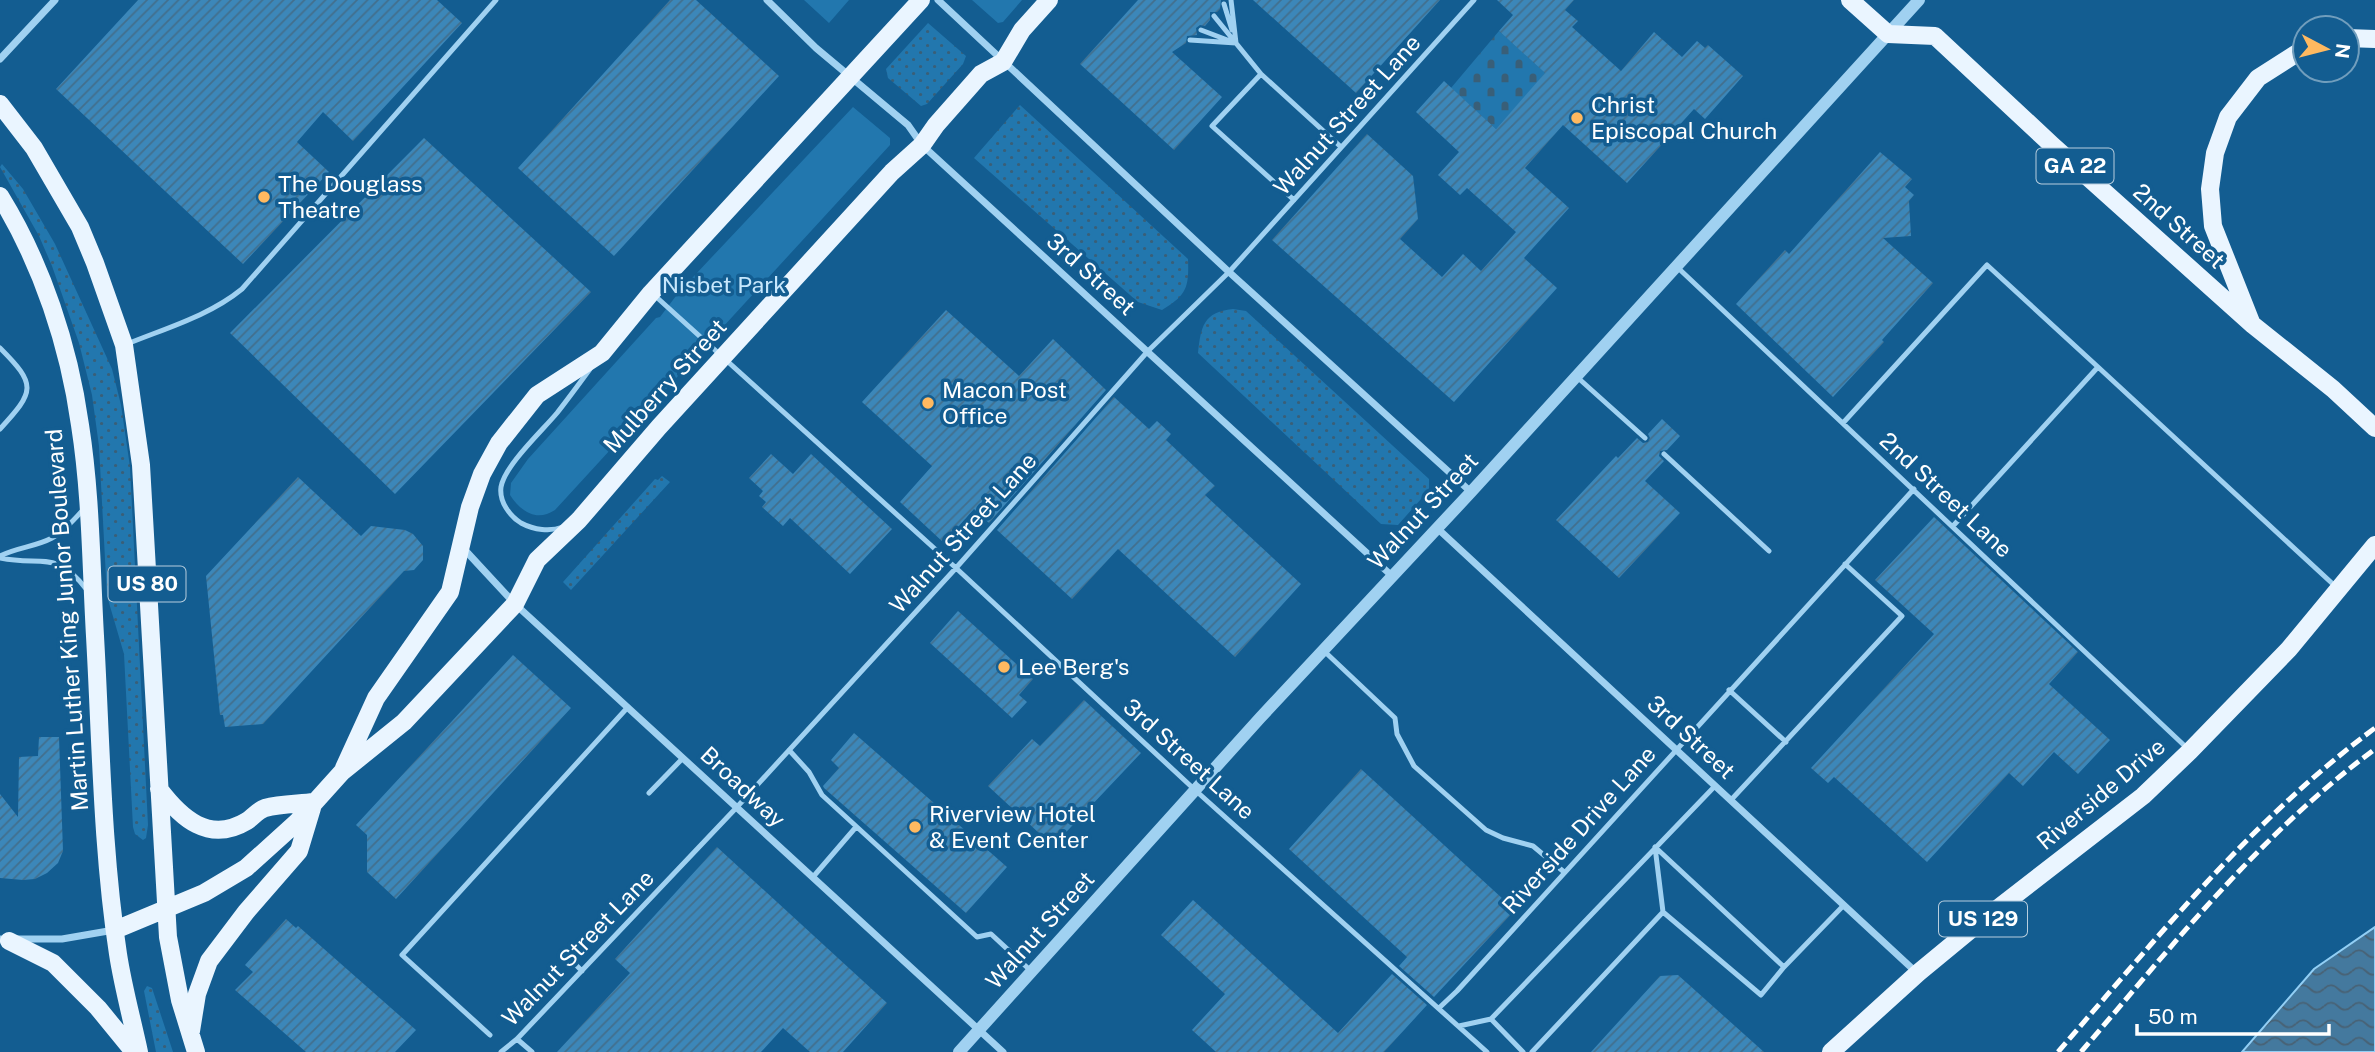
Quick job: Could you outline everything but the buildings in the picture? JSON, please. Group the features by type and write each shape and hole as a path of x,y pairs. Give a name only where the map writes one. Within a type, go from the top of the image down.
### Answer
{"main road":[{"name":"Mulberry Street","path":"342,772 376,698 450,592 482,474 499,443 537,396 602,353 651,293 921,0"},
{"name":"Mulberry Street","path":"115,930 204,893 246,868 275,844 342,772 404,722 515,604 537,561 579,520 659,427 892,172 922,145 981,74 1003,62 1022,30 1049,0"},
{"path":"1850,0 1888,34"},
{"name":"2nd Street","path":"1888,34 1935,36 2253,326 2333,389 2375,428"},
{"path":"2253,326 2213,226 2210,189 2215,153 2228,117 2258,78 2291,57"},
{"name":"US 80","path":"0,104 34,148 79,226 124,345 141,466 168,937 180,1000 193,1043"},
{"name":"Martin Luther King Junior Boulevard","path":"0,196 26,242 62,341 80,425 105,834 115,930 136,1052"},
{"name":"Riverside Drive","path":"1831,1052 1918,973 1975,926 2143,796 2289,649 2375,545"},
{"path":"159,789 173,808 188,821 200,827 216,829 233,827 248,821 262,808 314,802 299,851 246,912 209,961 198,994 193,1043"},
{"path":"4,940 53,963 98,1008 136,1052"}],"street":[{"path":"0,59 55,0"},
{"name":"3rd Street","path":"767,0 850,77 908,125 922,145 1392,576"},
{"path":"938,0 1229,272 1471,492"},
{"name":"Walnut Street","path":"959,1052 1195,790 1471,492 1919,0"},
{"name":"3rd Street","path":"1437,528 1918,973"},
{"name":"Broadway","path":"461,546 515,604 1003,1052"},
{"path":"4,940 62,939 115,930"}],"lane":[{"path":"124,345 207,312 242,289 496,0"},
{"path":"1231,0 1236,43"},
{"name":"Walnut Street Lane","path":"501,1052 517,1039 737,807 956,568 1148,351 1229,272 1474,0"},
{"path":"1224,4 1236,43"},
{"path":"1214,16 1261,74 1341,147"},
{"path":"1201,30 1236,43"},
{"path":"1190,40 1236,43"},
{"path":"1261,74 1212,125 1294,200"},
{"path":"1843,423 1987,265 2339,589"},
{"name":"2nd Street Lane","path":"1676,266 2190,751"},
{"name":"3rd Street Lane","path":"651,293 956,568 1195,790 1488,1052"},
{"path":"0,348 24,374 28,386 26,397 19,408 0,429"},
{"path":"579,520 558,529 534,529 524,525 506,510 501,486 522,452 556,414 602,353"},
{"path":"1953,526 2098,367"},
{"path":"1576,376 1645,438"},
{"path":"1664,454 1769,551"},
{"name":"Riverside Drive Lane","path":"1439,1008 1914,489"},
{"path":"0,557 17,547 39,544 55,537 87,506"},
{"path":"0,557 17,562 54,562 80,581 92,597"},
{"path":"1731,800 1902,616 1845,564"},
{"path":"1323,650 1395,718 1397,734 1413,766 1486,830 1533,846 1564,872"},
{"path":"1729,690 1786,742"},
{"path":"490,1035 402,955 628,707"},
{"path":"789,750 809,772 821,795 856,827 977,937 991,934 1031,971"},
{"path":"649,793 684,758"},
{"path":"1459,1026 1491,1019 1715,786"},
{"path":"813,877 856,827"},
{"path":"1655,847 1663,912 1761,995 1844,905"},
{"path":"1655,847 1784,967"},
{"path":"1532,1052 1663,912"},
{"path":"570,959 582,971"},
{"path":"1491,1019 1523,1052"},
{"path":"517,1039 532,1052"}],"green space":[{"path":"804,0 849,0 829,23"},
{"path":"972,0 1022,0 1003,22 998,23"},
{"path":"928,23 966,56 963,64 927,104 921,106 888,78 886,69"},
{"path":"1499,31 1554,81 1523,99 1496,129 1451,88"},
{"path":"1020,105 1188,259 1187,283 1177,300 1162,310 1138,302 974,158"},
{"name":"Nisbet Park","path":"853,107 890,138 890,145 555,510 536,515 519,506 510,495 511,483 528,459 656,318 660,317 679,292"},
{"path":"2,164 23,189 55,244 112,369 121,405 130,467 148,825 146,838 143,840 135,834 133,827 124,654 107,596 99,446 92,395 79,343 52,266 39,236 0,167"},
{"path":"1233,309 1246,311 1429,479 1429,490 1398,525 1381,524 1198,353 1205,322 1215,313"},
{"path":"662,476 670,482 571,590 563,582 655,479 658,480"},
{"path":"147,986 152,988 173,1052 156,1052 144,991"}],"water":[{"path":"2375,927 2375,1052 2242,1052 2314,969"}],"railway":[{"path":"2058,1052 2170,923 2247,840 2330,763 2375,728"},
{"path":"2081,1052 2219,892 2294,817 2375,749"}],"place":[{"name":"Christ Episcopal Church","path":"1577,118"},
{"name":"The Douglass Theatre","path":"264,197"},
{"name":"Macon Post Office","path":"928,403"},
{"name":"Lee Berg's","path":"1004,667"},
{"name":"Riverview Hotel & Event Center","path":"915,827"}]}
